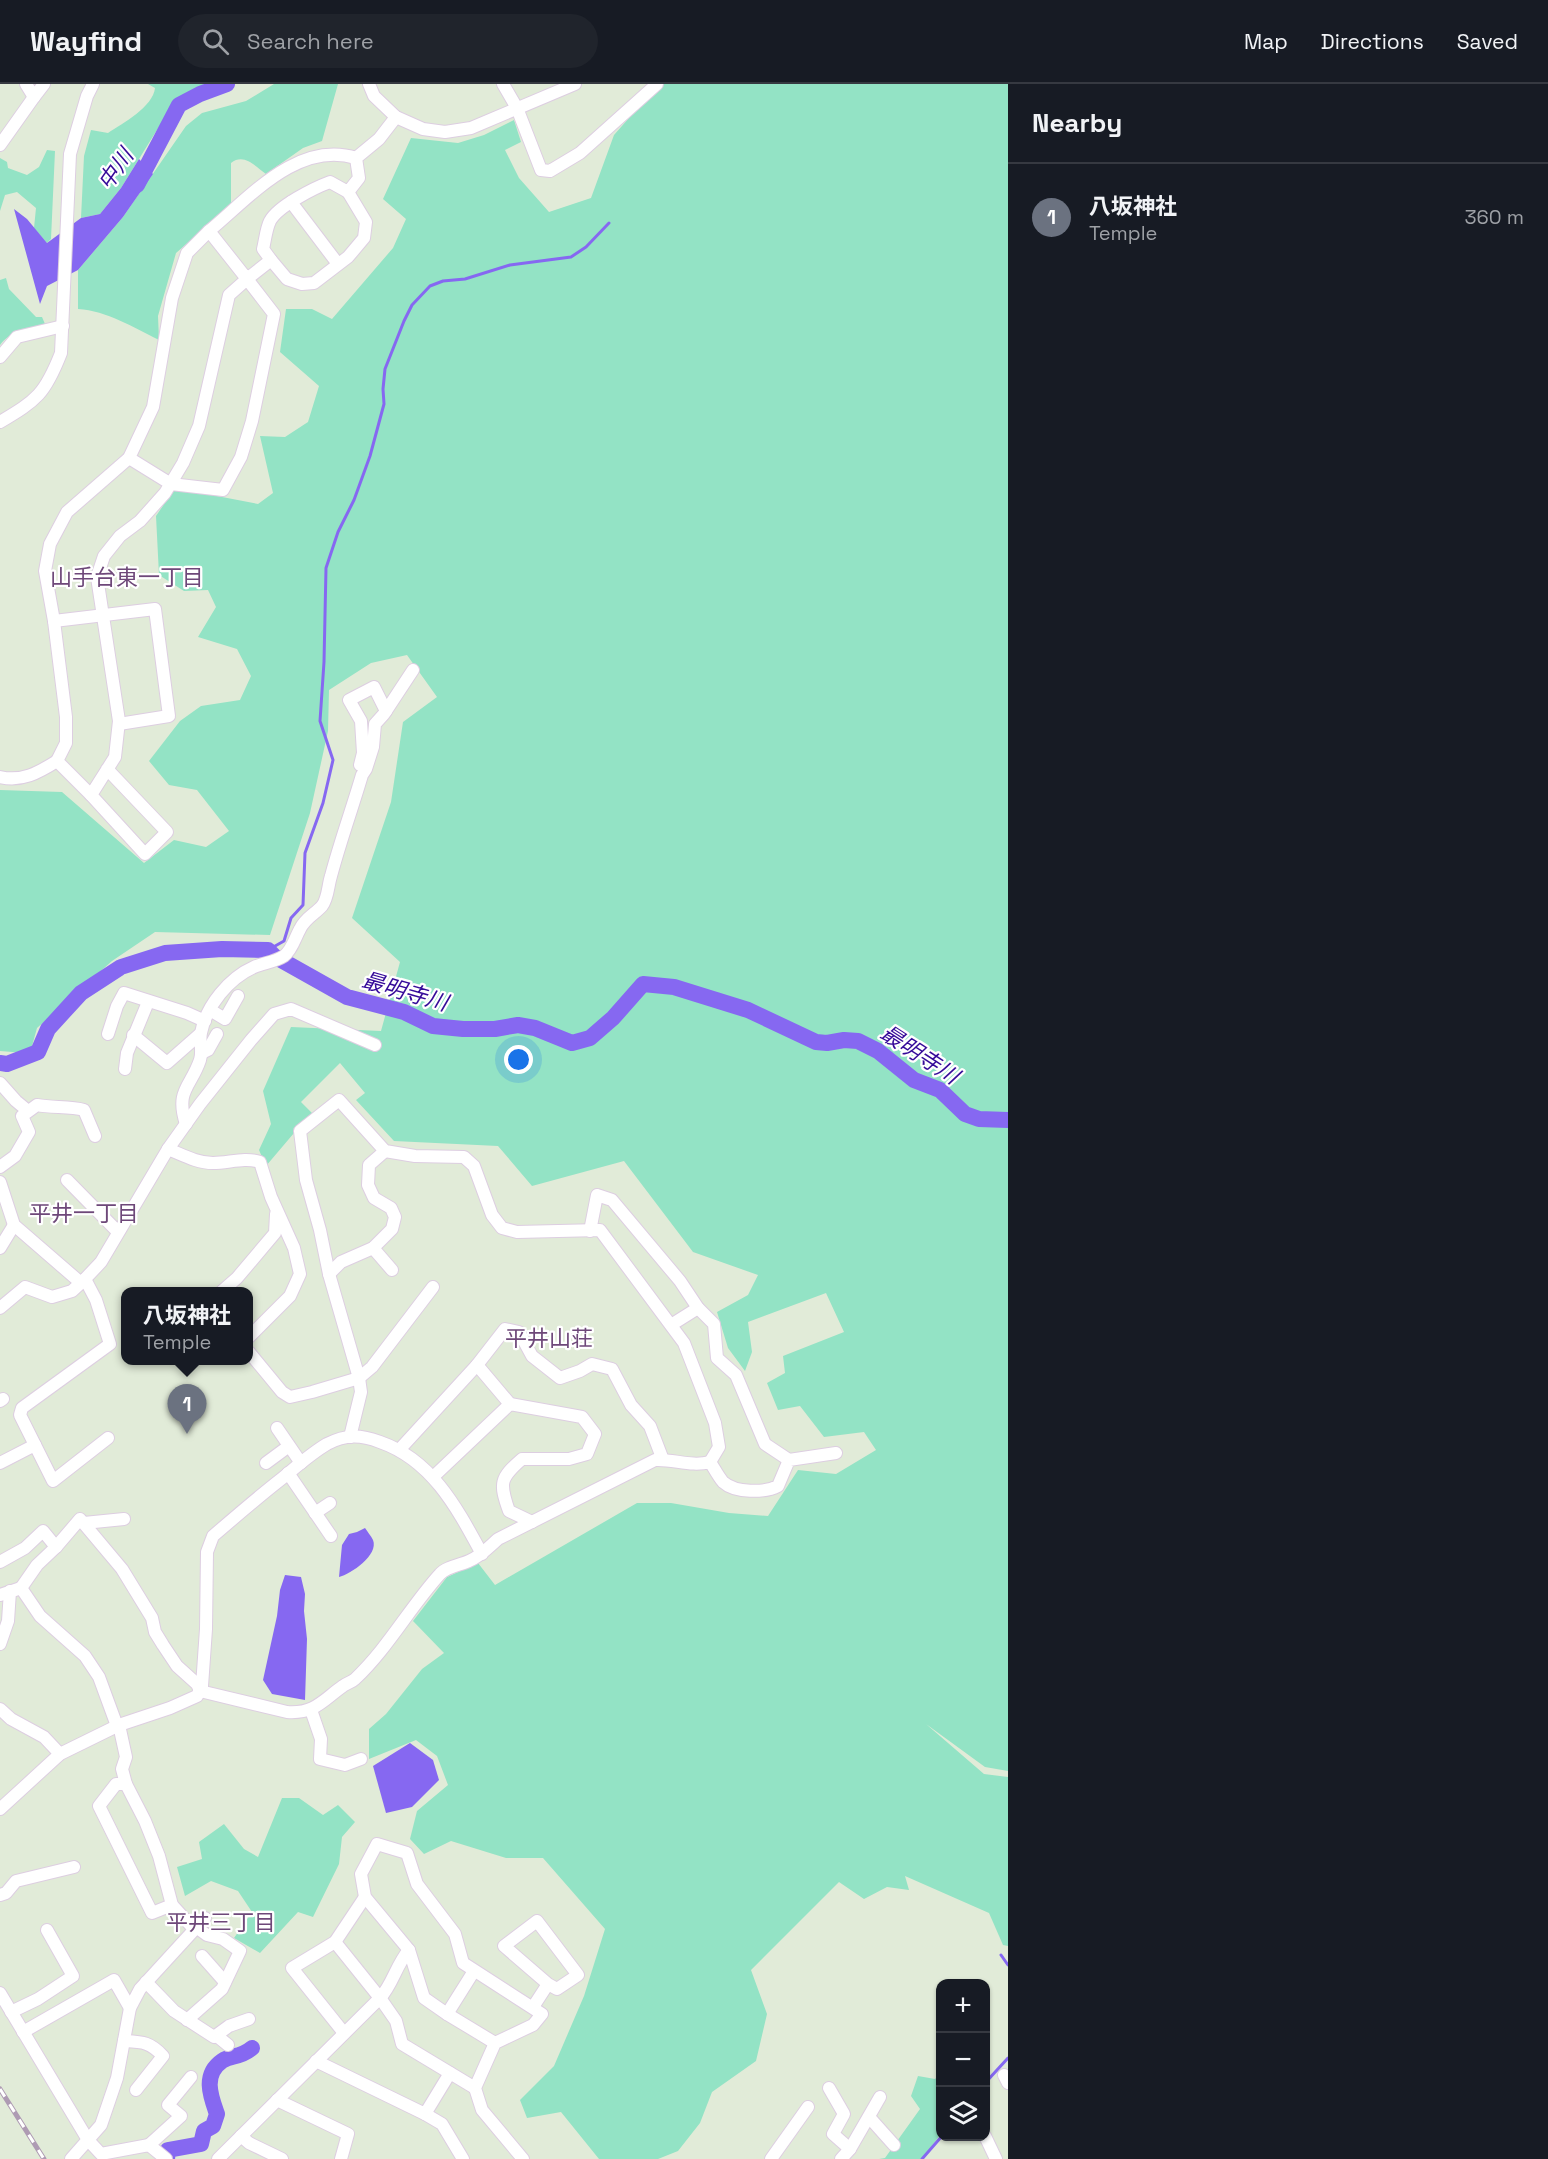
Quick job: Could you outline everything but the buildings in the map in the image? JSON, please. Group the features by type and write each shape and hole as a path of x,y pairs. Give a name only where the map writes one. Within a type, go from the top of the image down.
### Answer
{"street":[{"path":"26,84 34,97"},
{"path":"0,143 44,84"},
{"path":"0,422 35,400 50,382 61,353 70,154 87,96 93,84"},
{"path":"369,84 374,96 396,117 423,129 445,132 471,128 575,84"},
{"path":"503,84 517,108 541,170 550,171 580,153 657,84"},
{"path":"356,158 379,139 396,117"},
{"path":"0,777 21,779 37,774 57,761 66,743 54,621 45,571 50,544 67,512 129,458 153,407 172,298 187,253 209,231 283,170 312,156 342,153 356,158"},
{"path":"348,192 359,178 356,158"},
{"path":"330,182 348,192 366,222 364,238 348,257 314,283 302,284 287,279 263,249 270,220 291,202 314,188 330,182"},
{"path":"291,202 338,264"},
{"path":"129,458 171,484 223,490 241,457 252,421 274,314 209,231"},
{"path":"91,795 115,756 119,724 97,577 104,556 120,536 140,521 171,484 199,426 229,295 271,260"},
{"path":"0,357 17,337 63,326"},
{"path":"54,621 155,609 169,716 119,724"},
{"path":"133,1035 167,1064 200,1034 208,1015 228,984 253,968 282,957 289,951 301,927 325,900 362,775 373,747 375,724 413,670"},
{"path":"362,775 360,766 363,753 361,721 349,700 374,687 386,711"},
{"path":"57,761 145,854 167,832 107,769"},
{"path":"108,1034 124,993 187,1013 225,1018 238,996"},
{"path":"125,1069 133,1035 148,1002"},
{"path":"0,1308 25,1287 52,1297 72,1291 101,1262 168,1149 251,1040 274,1014 291,1009 375,1045"},
{"path":"186,1124 182,1094 202,1053 200,1034"},
{"path":"202,1053 208,1050 217,1034"},
{"path":"0,1083 28,1111"},
{"path":"0,1103 13,1097"},
{"path":"350,1437 362,1392 306,1180 300,1131 339,1100 385,1151 415,1156 464,1157 474,1166 492,1215 502,1228 517,1232 600,1230 684,1343 715,1424 719,1447 710,1462"},
{"path":"0,1167 15,1156 29,1132 22,1116 37,1105 54,1108 76,1107 84,1110 95,1136"},
{"path":"168,1149 195,1161 260,1162 275,1207 294,1248 300,1274 290,1296 253,1333"},
{"path":"329,1274 341,1263 373,1248 393,1229 395,1217 391,1208 374,1198 368,1185 369,1165 385,1151"},
{"path":"67,1180 118,1232"},
{"path":"0,1182 14,1226 83,1281 96,1300 110,1344 22,1408 20,1415 53,1481 108,1438"},
{"path":"590,1231 597,1195 612,1200 680,1281 698,1308 714,1324 717,1358 736,1375 765,1444 789,1460 836,1453"},
{"path":"227,1287 275,1233 275,1207"},
{"path":"0,1248 14,1226"},
{"path":"373,1248 392,1270"},
{"path":"253,1357 282,1392 290,1397 359,1378 372,1367 433,1287"},
{"path":"671,1325 698,1308"},
{"path":"400,1449 477,1365 505,1329 519,1332 532,1356 560,1378 592,1364 612,1369 631,1406 650,1426 663,1460"},
{"path":"477,1365 510,1404 582,1417 595,1434 587,1454 569,1459 522,1459 506,1472 502,1491 509,1510 532,1522"},
{"path":"433,1477 510,1404"},
{"path":"277,1428 301,1463"},
{"path":"0,1809 60,1754 118,1726 197,1696 202,1686 206,1629 206,1565 213,1536 288,1473 328,1444 350,1437 363,1436 400,1449 433,1477 449,1498 482,1554"},
{"path":"0,1463 35,1445"},
{"path":"266,1463 289,1446"},
{"path":"200,1691 287,1712 297,1713 311,1710 354,1680 401,1625 442,1571 482,1554 498,1539 655,1460 691,1464 710,1462"},
{"path":"710,1462 722,1480 730,1486 765,1491 778,1486 789,1460"},
{"path":"288,1473 331,1536"},
{"path":"315,1513 330,1503"},
{"path":"0,1644 8,1621 10,1591 57,1547 80,1519 122,1569 152,1618 155,1632 163,1645 177,1666 197,1684 200,1691"},
{"path":"84,1523 124,1519"},
{"path":"0,1562 25,1548 43,1532 57,1547"},
{"path":"10,1591 85,1656 99,1677 118,1726 126,1757 122,1769 126,1784 145,1821 159,1856 172,1905 207,1935 223,1939 240,1951 222,1989 187,2020"},
{"path":"0,1709 11,1719 44,1737 60,1754"},
{"path":"311,1710 321,1739 320,1759 345,1765 361,1759"},
{"path":"126,1784 116,1784 99,1806 152,1913 172,1905"},
{"path":"475,2088 495,2043 533,2025 542,2014 463,1963 455,1934 417,1884 407,1852 377,1844 361,1874 365,1896 409,1950 424,1998 495,2043"},
{"path":"0,1895 6,1893 16,1881 74,1867"},
{"path":"344,2033 292,1968 335,1942 365,1896"},
{"path":"537,1921 578,1975 557,1989 548,1984 504,1946 537,1921"},
{"path":"71,2159 101,2125 117,2078 130,2008 147,1982 198,1925"},
{"path":"11,2012 38,1999 73,1976 47,1930"},
{"path":"335,1942 396,2021 402,2044 475,2088 482,2110 523,2159"},
{"path":"218,2159 389,1989 403,1956 409,1950"},
{"path":"202,1956 225,1982"},
{"path":"447,2014 474,1971"},
{"path":"23,2032 114,1980 130,2008"},
{"path":"147,1982 174,2011 205,2033 217,2036 228,2046"},
{"path":"533,2007 548,1984"},
{"path":"0,1993 88,2140 100,2154 148,2145 181,2116 168,2105 191,2077"},
{"path":"217,2036 229,2026 249,2019"},
{"path":"124,2041 153,2045 163,2056 136,2090"},
{"path":"316,2061 441,2124 463,2159"},
{"path":"425,2114 450,2073"},
{"path":"829,2088 844,2114 833,2134 850,2149"},
{"path":"841,2159 850,2149 880,2097"},
{"path":"277,2100 348,2134 341,2159"},
{"path":"771,2159 808,2107"},
{"path":"869,2117 894,2145"},
{"path":"241,2136 249,2143 282,2159"},
{"path":"988,2141 996,2159"},
{"path":"148,2145 166,2159"},
{"path":"1004,2159 1008,2157"}],"green space":[{"path":"148,84 204,84 173,104 121,188 100,214 81,218 84,156 91,130 108,133 136,114 153,95 155,88"},
{"path":"274,84 338,84 322,141 303,148 266,174 245,160 240,159 231,163 231,205 176,253 158,316 159,340 110,316 78,309 78,270 123,217 186,126 202,113 246,101"},
{"path":"659,84 1008,84 1008,1771 985,1767 926,1724 984,1774 1008,1777 1008,1946 1003,1945 989,1913 905,1876 909,1890 887,1887 864,1899 839,1882 751,1970 767,2014 756,2061 712,2092 700,2123 678,2151 658,2159 599,2159 561,2112 527,2118 520,2100 554,2066 584,1996 605,1929 543,1858 506,1858 451,1841 424,1854 410,1839 417,1811 448,1785 437,1756 416,1740 369,1759 369,1729 386,1714 422,1669 444,1653 413,1621 447,1577 478,1563 495,1585 637,1503 671,1503 729,1513 768,1516 798,1470 836,1474 876,1450 864,1432 824,1437 800,1406 778,1410 767,1383 785,1373 783,1356 844,1332 826,1293 748,1322 752,1352 745,1371 728,1348 717,1312 748,1295 758,1275 693,1252 624,1161 532,1186 498,1146 394,1141 356,1100 365,1093 340,1063 301,1102 315,1116 294,1133 266,1166 259,1150 271,1124 263,1091 291,1027 381,1031 400,962 352,918 391,802 403,722 437,697 407,655 371,663 329,690 328,731 310,813 270,935 155,932 112,961 37,1028 32,1046 25,1053 0,1051 0,790 62,792 144,863 174,840 206,847 229,831 197,790 169,785 149,761 180,721 201,706 240,700 251,676 237,649 198,637 216,607 208,590 184,591 159,575 156,516 175,488 258,504 273,493 260,436 285,437 308,422 319,386 280,352 286,309 312,309 332,319 393,248 406,219 383,199 411,138 458,143 484,135 514,120 521,142 505,150 519,178 549,212 591,198 614,135"},
{"path":"47,150 55,151 51,239 47,243 34,228 36,208 17,192 5,195 0,211 0,158 7,162 8,168 27,175 39,167"},
{"path":"6,278 9,289 36,317 42,317 45,324 14,333 0,345 0,280"},
{"path":"282,1798 299,1798 323,1815 338,1805 355,1822 342,1837 339,1864 313,1917 298,1912 260,1953 234,1938 252,1912 238,1891 211,1881 185,1896 177,1867 202,1859 199,1842 224,1824 244,1849 258,1857"},
{"path":"918,2076 935,2079 936,2140 922,2159 879,2159 885,2158 920,2109 911,2096"}],"shaded area":[{"path":"139,159 153,174 123,217 78,270 47,286 40,304 14,209 27,219 47,243 81,218 100,214 121,188"},
{"path":"365,1528 373,1540 372,1552 357,1568 339,1577 342,1545 349,1534"},
{"path":"285,1575 301,1577 305,1594 307,1639 305,1700 272,1694 263,1680 277,1616 280,1590"},
{"path":"410,1743 433,1760 439,1780 412,1807 386,1813 373,1766"}],"waterway":[{"name":"中川","path":"137,185 179,105 227,84"},
{"path":"268,950 284,941 291,918 303,905 305,853 323,803 333,760 320,721 326,568 338,532 354,500 370,456 384,404 385,369 404,321 412,305 430,286 443,281 465,279 510,265 571,257 586,247 609,223"},
{"name":"最明寺川","path":"0,1063 7,1064 38,1052 48,1029 81,993 121,967 165,953 222,949 268,950 274,956 347,997 404,1012 433,1026 495,1029 518,1025 535,1028 572,1043 590,1038 613,1018 643,984 674,987 748,1010 816,1042 858,1041 878,1051 914,1080 940,1090 965,1114 979,1119 1008,1120"},
{"path":"1001,1955 1008,1965"},
{"path":"167,2159 168,2150 201,2144 204,2131 213,2126 217,2114 210,2086 212,2073 222,2061 243,2054 252,2048"},
{"path":"990,2078 1008,2058"},
{"path":"922,2159 938,2141"}],"railway":[{"path":"0,2089 44,2159"}],"place":[{"name":"八坂神社","path":"187,1434"}],"district":[{"name":"山手台東一丁目","path":"127,577"},
{"name":"平井一丁目","path":"84,1213"},
{"name":"平井山荘","path":"549,1338"},
{"name":"平井三丁目","path":"221,1922"}]}
